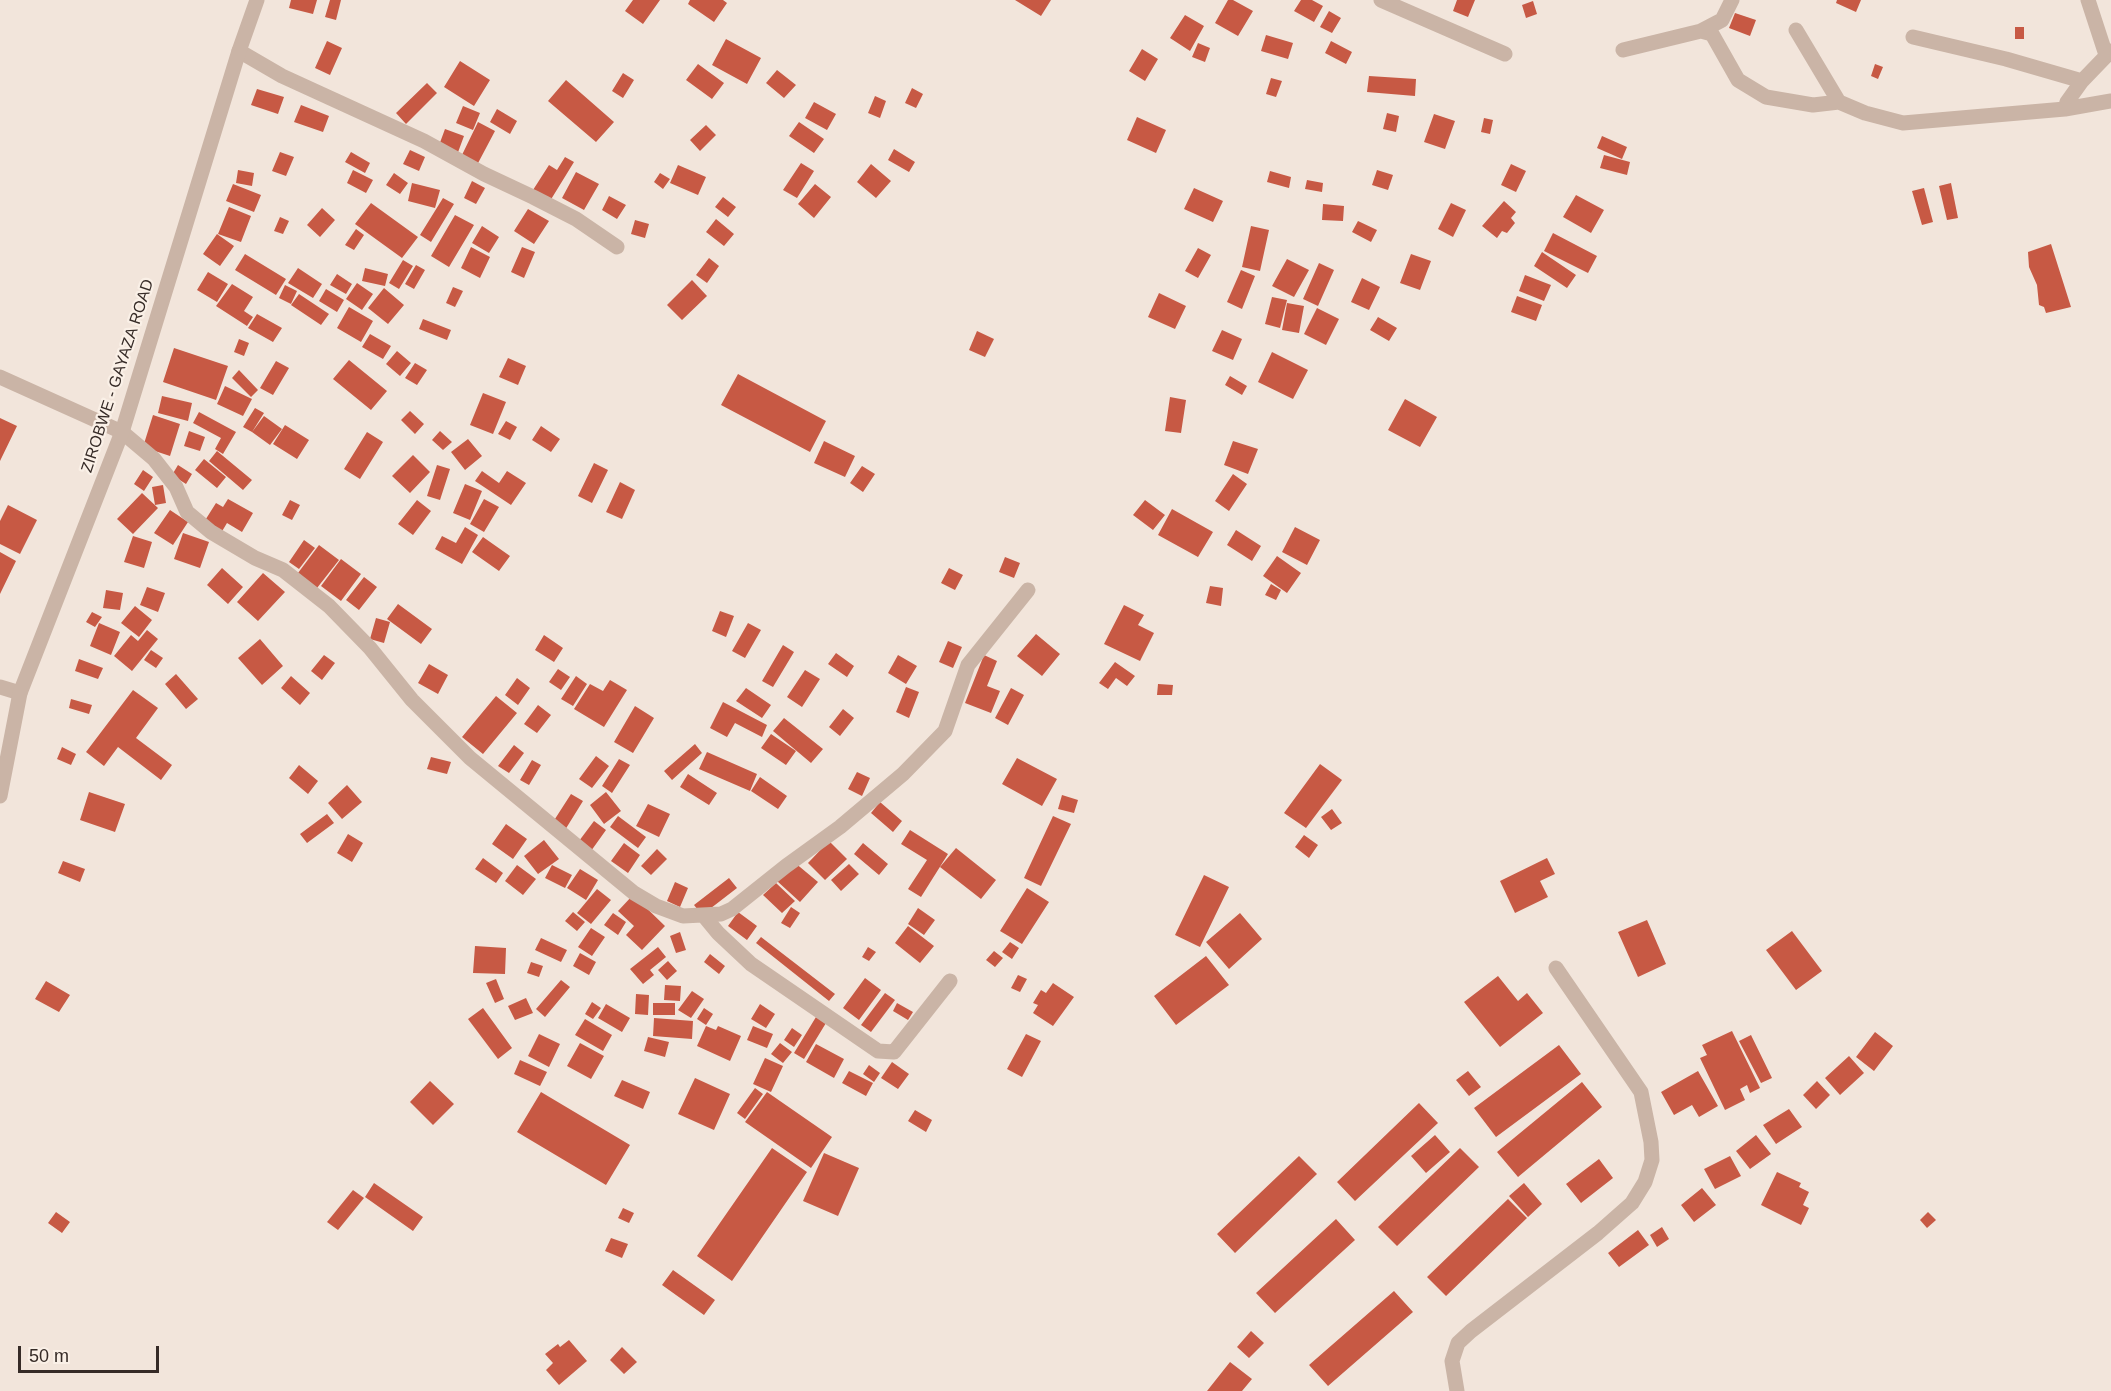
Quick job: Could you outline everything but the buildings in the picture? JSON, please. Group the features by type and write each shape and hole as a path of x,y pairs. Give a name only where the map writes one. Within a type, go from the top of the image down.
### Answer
{"street":[{"name":"ZIROBWE - GAYAZA ROAD","path":"0,796 20,693 122,432 239,51 257,0"},
{"path":"1381,0 1504,54"},
{"path":"1623,50 1701,31 1722,20 1732,0"},
{"path":"2065,109 2067,102 2082,81 2108,53 2088,0"},
{"path":"1796,30 1839,102"},
{"path":"1701,31 1712,34 1738,80 1766,97 1813,105 1839,102 1865,113 1903,123 2065,109 2111,101"},
{"path":"1912,37 2082,81"},
{"path":"239,51 282,76 416,137 484,174 542,201 576,219 617,247"},
{"path":"0,377 122,432 154,459 176,487 187,512 211,532 255,558 283,570 329,606 370,648 412,700 470,758 634,893 669,912 683,916 721,914 732,909 903,774 945,731 968,664 1028,590"},
{"path":"0,687 20,693"},
{"path":"704,916 718,933 751,964 878,1051 894,1052 950,981"},
{"path":"1457,1391 1452,1361 1458,1343 1598,1233 1632,1203 1646,1182 1652,1160 1651,1142 1641,1092 1556,968"}]}
